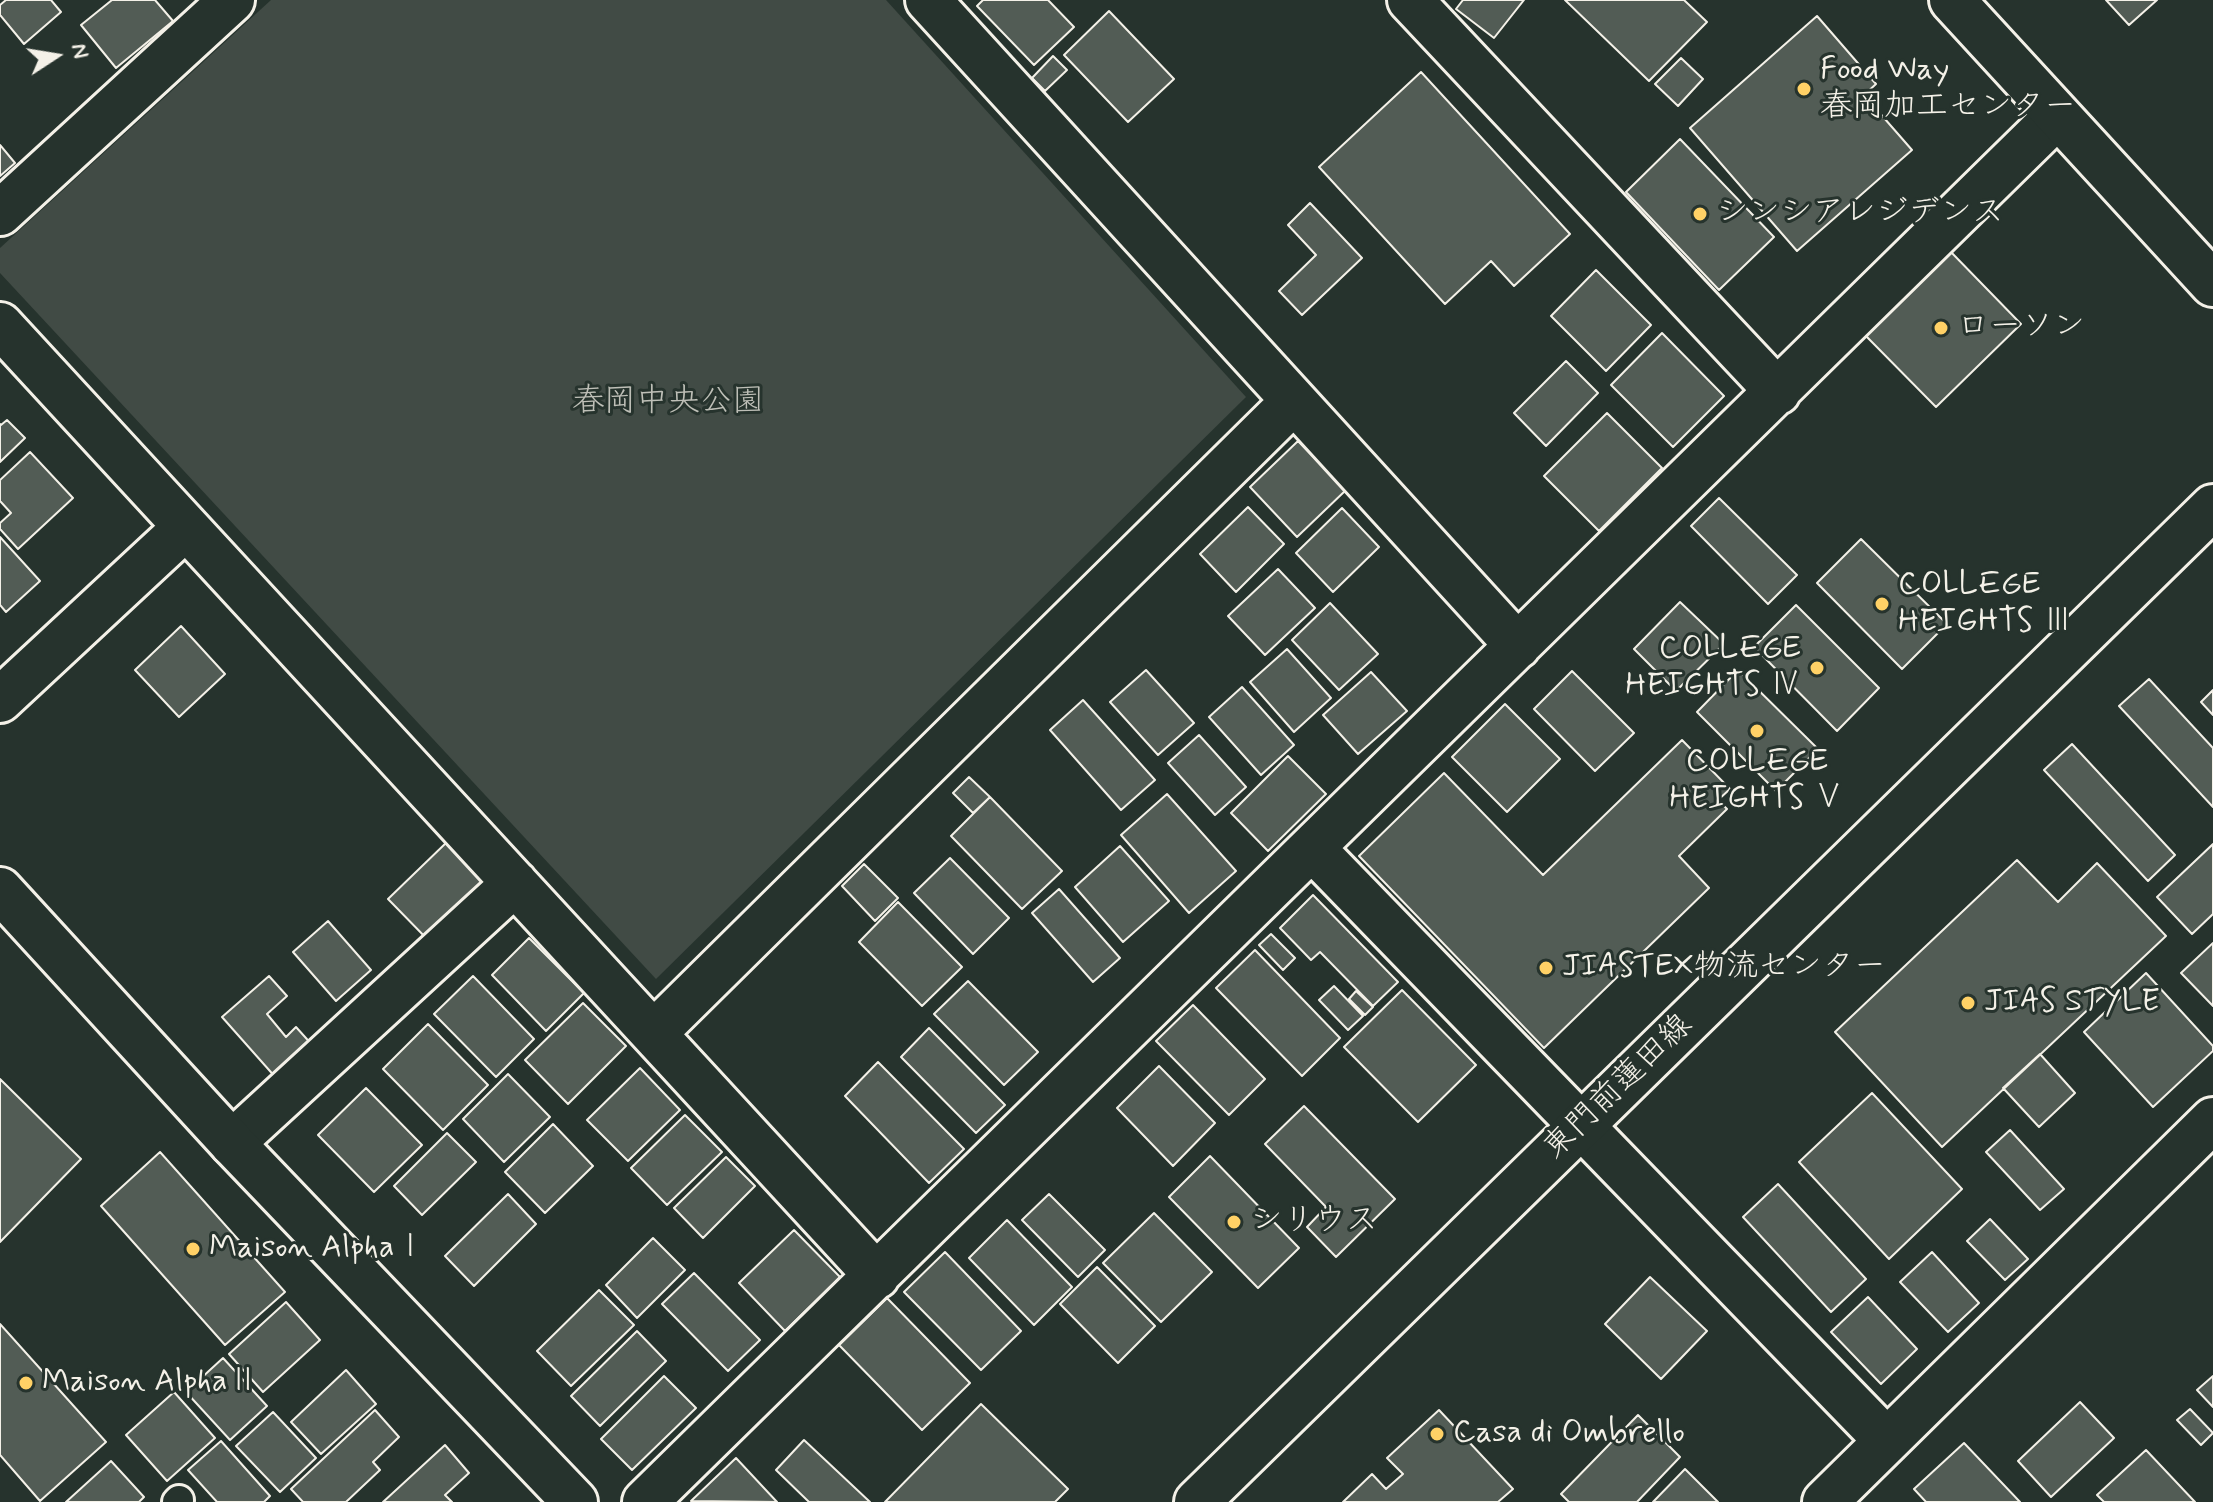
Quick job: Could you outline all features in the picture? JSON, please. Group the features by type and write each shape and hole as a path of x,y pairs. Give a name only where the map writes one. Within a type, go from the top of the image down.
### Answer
{"street":[{"path":"0,213 232,0"},
{"path":"928,0 1518,646"},
{"path":"1410,0 1778,392"},
{"path":"1952,0 2213,284"},
{"path":"645,1502 2057,116"},
{"path":"0,325 877,1276"},
{"path":"654,1033 1294,401"},
{"name":"東門前蓮田線","path":"1197,1502 2213,507"},
{"path":"0,700 186,527"},
{"path":"1312,848 1887,1441"},
{"path":"232,1143 515,883"},
{"path":"0,890 232,1143 575,1502"},
{"path":"1825,1502 2209,1132"}],"green space":[{"name":"春岡中央公園","path":"271,0 886,0 1246,397 656,979 0,273 0,248"}],"building":[{"path":"6,0 51,0 61,12 24,44 0,15 0,5"},
{"path":"112,0 155,0 173,21 116,68 81,25"},
{"path":"983,0 1048,0 1074,27 1034,65 977,6"},
{"path":"1463,0 1524,0 1494,38 1456,9"},
{"path":"1565,0 1684,0 1707,22 1649,81"},
{"path":"2106,0 2157,0 2129,25"},
{"path":"1109,11 1174,79 1128,122 1064,55"},
{"path":"1817,16 1876,84 1864,95 1912,150 1797,251 1690,128"},
{"path":"1053,56 1067,70 1045,91 1032,78"},
{"path":"1681,58 1703,79 1678,106 1655,84"},
{"path":"1421,72 1570,234 1514,286 1491,261 1445,304 1319,167"},
{"name":"シンシアレジデンス","path":"1680,139 1774,237 1719,290 1626,192"},
{"path":"0,145 15,163 0,176"},
{"path":"1310,203 1362,258 1302,315 1279,291 1316,255 1288,225"},
{"path":"1949,250 2021,324 1936,407 1864,334"},
{"path":"1596,270 1651,325 1606,371 1551,316"},
{"path":"1662,333 1724,396 1673,447 1611,385"},
{"path":"1566,361 1598,393 1546,446 1514,413"},
{"path":"1607,413 1662,468 1599,531 1544,476"},
{"path":"7,420 25,438 0,462 0,424"},
{"path":"1298,441 1346,490 1297,537 1250,487"},
{"path":"30,452 73,498 18,549 0,529 0,523 11,513 0,501 0,480"},
{"path":"1719,498 1797,575 1768,604 1691,526"},
{"path":"1248,507 1284,544 1236,592 1200,554"},
{"path":"1342,508 1379,547 1333,592 1296,553"},
{"path":"0,537 40,581 6,612 0,605"},
{"name":"COLLEGE HEIGHTS Ⅲ","path":"1861,539 1947,624 1902,669 1817,583"},
{"path":"1278,569 1315,608 1265,655 1228,616"},
{"path":"1680,602 1724,644 1676,691 1634,649"},
{"path":"1330,603 1378,654 1339,690 1292,640"},
{"name":"COLLEGE HEIGHTS Ⅳ","path":"1796,605 1879,688 1837,731 1754,647"},
{"path":"181,626 225,674 179,717 135,670"},
{"path":"1287,649 1331,698 1294,732 1250,682"},
{"path":"1146,670 1194,723 1158,755 1110,702"},
{"name":"COLLEGE HEIGHTS Ⅴ","path":"1738,670 1818,749 1776,791 1697,712"},
{"path":"1572,671 1634,733 1595,771 1534,709"},
{"path":"1371,672 1407,711 1358,754 1323,715"},
{"path":"2149,679 2213,748 2213,807 2119,706"},
{"path":"1242,687 1294,745 1261,775 1209,717"},
{"path":"2213,690 2213,715 2201,702"},
{"path":"1083,700 1155,780 1121,810 1050,730"},
{"path":"1505,704 1560,759 1507,812 1452,757"},
{"path":"1199,735 1246,787 1215,815 1168,763"},
{"name":"JIASTEX物流センター","path":"1682,740 1730,789 1718,800 1727,809 1679,856 1709,888 1544,1048 1359,856 1444,773 1543,875"},
{"path":"2072,744 2175,855 2148,881 2044,770"},
{"path":"1288,756 1326,794 1268,851 1231,813"},
{"path":"969,777 990,797 973,813 953,793"},
{"path":"1167,794 1236,871 1189,913 1121,835"},
{"path":"990,797 1062,871 1022,909 951,836"},
{"path":"448,841 489,883 430,942 388,899"},
{"path":"2213,844 2213,914 2192,934 2157,897"},
{"path":"1120,846 1169,901 1123,942 1075,887"},
{"path":"950,858 1009,918 973,954 914,893"},
{"path":"2017,860 2058,902 2097,863 2166,936 1942,1147 1835,1032"},
{"path":"864,864 898,898 875,921 842,886"},
{"path":"1059,889 1120,958 1093,982 1032,913"},
{"path":"1313,895 1398,982 1373,1006 1320,952 1311,960 1280,928"},
{"path":"898,902 962,967 922,1006 859,942"},
{"path":"328,921 371,970 336,1001 293,952"},
{"path":"1271,934 1295,958 1283,970 1259,945"},
{"path":"529,938 584,993 546,1031 492,975"},
{"path":"2213,943 2213,1006 2181,973"},
{"path":"1255,950 1340,1038 1302,1076 1216,988"},
{"path":"2146,973 2213,1046 2213,1051 2153,1107 2084,1032"},
{"path":"269,976 287,996 267,1014 286,1037 296,1027 314,1047 277,1079 222,1017"},
{"path":"473,976 534,1039 496,1077 434,1014"},
{"path":"968,981 1038,1052 1004,1085 934,1014"},
{"path":"1334,986 1363,1016 1348,1030 1319,1000"},
{"path":"1402,990 1476,1065 1418,1122 1344,1047"},
{"path":"1356,991 1373,1007 1365,1015 1349,999"},
{"path":"583,1003 626,1046 568,1104 525,1060"},
{"path":"1193,1005 1265,1079 1229,1115 1156,1041"},
{"path":"428,1024 488,1085 443,1130 383,1069"},
{"path":"929,1028 1005,1105 976,1133 901,1057"},
{"path":"2040,1054 2075,1093 2039,1127 2003,1088"},
{"path":"878,1062 964,1149 929,1183 845,1096"},
{"path":"1159,1066 1215,1123 1173,1166 1117,1108"},
{"path":"640,1068 680,1110 628,1161 587,1120"},
{"path":"508,1074 550,1117 504,1162 463,1119"},
{"path":"0,1079 81,1159 0,1242"},
{"path":"366,1088 422,1145 374,1192 318,1135"},
{"path":"1872,1093 1962,1189 1889,1259 1799,1162"},
{"path":"1304,1106 1395,1199 1336,1257 1307,1227 1326,1207 1265,1144"},
{"path":"685,1115 722,1152 667,1205 631,1168"},
{"path":"553,1124 593,1166 545,1213 505,1172"},
{"path":"2010,1130 2064,1189 2040,1210 1986,1152"},
{"path":"447,1133 476,1162 422,1215 394,1186"},
{"name":"Maison AlphaⅠ","path":"160,1152 285,1292 225,1345 101,1206"},
{"name":"シリウス","path":"1210,1156 1299,1248 1258,1288 1169,1197"},
{"path":"726,1157 755,1186 703,1238 674,1208"},
{"path":"1778,1184 1866,1279 1831,1312 1743,1217"},
{"path":"508,1194 536,1224 474,1286 445,1256"},
{"path":"1049,1194 1105,1250 1078,1277 1022,1220"},
{"path":"1154,1213 1212,1272 1161,1322 1103,1263"},
{"path":"1990,1219 2028,1259 2005,1280 1967,1241"},
{"path":"1007,1220 1072,1287 1034,1325 969,1258"},
{"path":"794,1230 840,1277 785,1331 739,1283"},
{"path":"653,1238 685,1270 637,1318 606,1285"},
{"path":"945,1252 1021,1331 981,1370 904,1292"},
{"path":"1932,1252 1979,1303 1948,1332 1900,1282"},
{"path":"1097,1267 1155,1326 1118,1363 1060,1304"},
{"path":"694,1273 760,1340 728,1371 662,1304"},
{"path":"1650,1277 1707,1331 1661,1379 1605,1324"},
{"path":"599,1290 634,1325 571,1386 537,1351"},
{"path":"1868,1297 1917,1349 1881,1384 1831,1332"},
{"path":"887,1298 970,1383 922,1430 839,1345"},
{"path":"286,1302 320,1340 263,1392 229,1354"},
{"name":"Maison AlphaⅡ","path":"0,1324 106,1442 40,1501 0,1455"},
{"path":"637,1331 666,1361 600,1426 571,1396"},
{"path":"223,1358 267,1406 230,1440 186,1392"},
{"path":"346,1370 376,1404 321,1454 291,1422"},
{"path":"664,1376 696,1408 632,1470 601,1439"},
{"path":"2213,1376 2213,1407 2197,1390"},
{"path":"174,1392 215,1438 167,1481 126,1435"},
{"path":"2080,1402 2114,1438 2051,1497 2018,1461"},
{"path":"981,1404 1068,1489 1055,1502 885,1502"},
{"path":"2190,1409 2213,1433 2201,1445 2177,1420"},
{"path":"375,1410 399,1437 373,1462 380,1470 346,1502 303,1502 291,1489"},
{"name":"Casa di Ombrello","path":"1439,1410 1513,1489 1498,1502 1343,1502 1372,1474 1386,1489 1403,1474 1387,1458"},
{"path":"273,1412 316,1458 280,1492 236,1446"},
{"path":"1638,1415 1680,1457 1637,1502 1569,1502 1561,1494"},
{"path":"804,1440 870,1502 809,1502 776,1470"},
{"path":"221,1441 270,1496 264,1502 217,1502 188,1470"},
{"path":"1964,1443 2020,1502 1926,1502 1914,1489"},
{"path":"445,1445 469,1473 445,1495 452,1502 383,1502"},
{"path":"2146,1450 2195,1502 2104,1502 2097,1495"},
{"path":"736,1458 777,1502 691,1501"},
{"path":"111,1461 144,1497 139,1502 66,1502"},
{"path":"1685,1469 1718,1502 1653,1502"}],"place":[{"name":"Food Way 春岡加工センター","path":"1804,89"},
{"name":"シンシアレジデンス","path":"1700,214"},
{"name":"ローソン","path":"1941,328"},
{"name":"COLLEGE HEIGHTS Ⅲ","path":"1882,604"},
{"name":"COLLEGE HEIGHTS Ⅳ","path":"1817,668"},
{"name":"COLLEGE HEIGHTS Ⅴ","path":"1757,731"},
{"name":"JIASTEX物流センター","path":"1546,968"},
{"name":"JIAS STYLE","path":"1968,1003"},
{"name":"シリウス","path":"1234,1222"},
{"name":"Maison AlphaⅠ","path":"193,1249"},
{"name":"Maison AlphaⅡ","path":"26,1383"},
{"name":"Casa di Ombrello","path":"1437,1434"}]}
